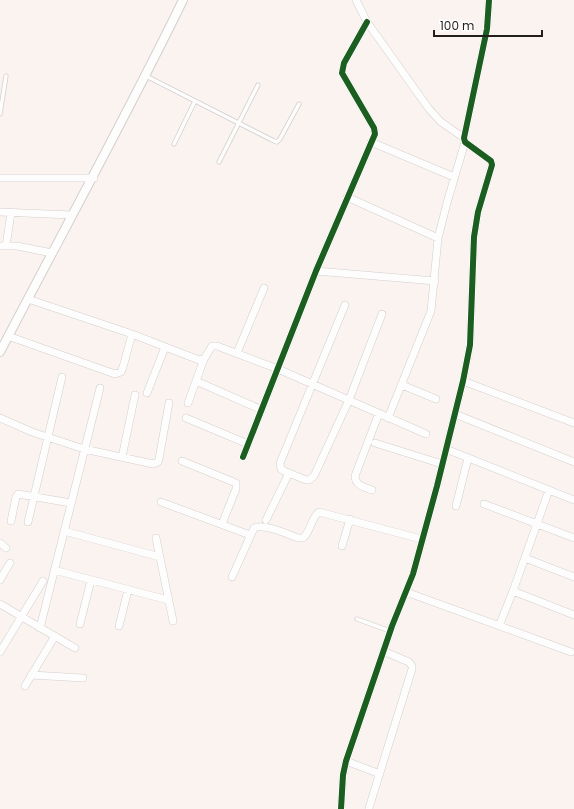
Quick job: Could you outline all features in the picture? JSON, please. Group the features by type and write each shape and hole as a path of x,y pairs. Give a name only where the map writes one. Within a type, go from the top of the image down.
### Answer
{"street":[{"path":"0,352 72,215 94,178 183,0"},
{"path":"341,809 343,775 346,761 390,631 412,574 464,381 469,355 474,237 478,212 492,166 491,161 441,122 429,109 367,22 356,0"},
{"path":"388,418 428,321 433,300 438,238 465,140 486,33 489,0"},
{"path":"242,457 262,410 316,271 375,134 374,128 342,74 344,63 367,22"},
{"path":"371,142 454,177"},
{"path":"0,178 94,178"},
{"path":"347,197 438,238"},
{"path":"0,212 72,215"},
{"path":"11,213 3,246 17,246 52,253"},
{"path":"316,271 434,281"},
{"path":"237,353 264,288"},
{"path":"28,299 132,334 199,360 204,359"},
{"path":"345,305 280,462 281,469 306,480 312,479 314,476 348,400 382,314"},
{"path":"8,336 115,374 121,372 132,334"},
{"path":"188,403 204,359 210,348 214,345 278,369 426,434"},
{"path":"147,393 165,347"},
{"path":"28,522 62,377"},
{"path":"196,381 262,410"},
{"path":"464,381 574,423"},
{"path":"402,385 436,399"},
{"path":"40,628 100,388"},
{"path":"122,457 135,395"},
{"path":"0,418 48,438 84,449 153,464 158,462 169,404"},
{"path":"372,490 357,484 355,476 379,414"},
{"path":"455,414 574,462"},
{"path":"186,418 248,444"},
{"path":"375,443 442,464"},
{"path":"446,449 574,500"},
{"path":"456,506 468,458"},
{"path":"182,461 236,483 236,489 222,524"},
{"path":"266,520 289,473"},
{"path":"499,626 549,490"},
{"path":"11,521 17,496 21,494 71,503"},
{"path":"161,502 250,535"},
{"path":"484,504 574,538"},
{"path":"232,577 254,528 260,526 298,538 303,538 307,534 315,515 319,512 421,539"},
{"path":"342,546 350,519"},
{"path":"64,531 160,557"},
{"path":"156,538 173,621"},
{"path":"525,558 574,577"},
{"path":"0,580 10,563"},
{"path":"54,570 168,600"},
{"path":"80,624 91,580"},
{"path":"0,652 43,581"},
{"path":"119,626 128,590"},
{"path":"513,591 574,615"},
{"path":"406,592 571,652"},
{"path":"0,604 75,648"},
{"path":"25,686 55,636"},
{"path":"369,808 412,669 409,662 383,651"},
{"path":"31,675 83,678"},
{"path":"346,761 380,774"}],"lane":[{"path":"0,114 6,76"},
{"path":"146,76 238,124 277,142 299,104"},
{"path":"219,162 258,85"},
{"path":"174,144 195,101"},
{"path":"357,619 390,631"}],"cycle path":[{"path":"341,809 343,775 346,761 392,626 413,574 437,486 463,381 470,345 474,237 478,212 492,165 491,161 465,142 464,138 487,29 489,0"},
{"path":"243,457 316,271 375,134 374,128 342,73 344,63 367,22"}]}
